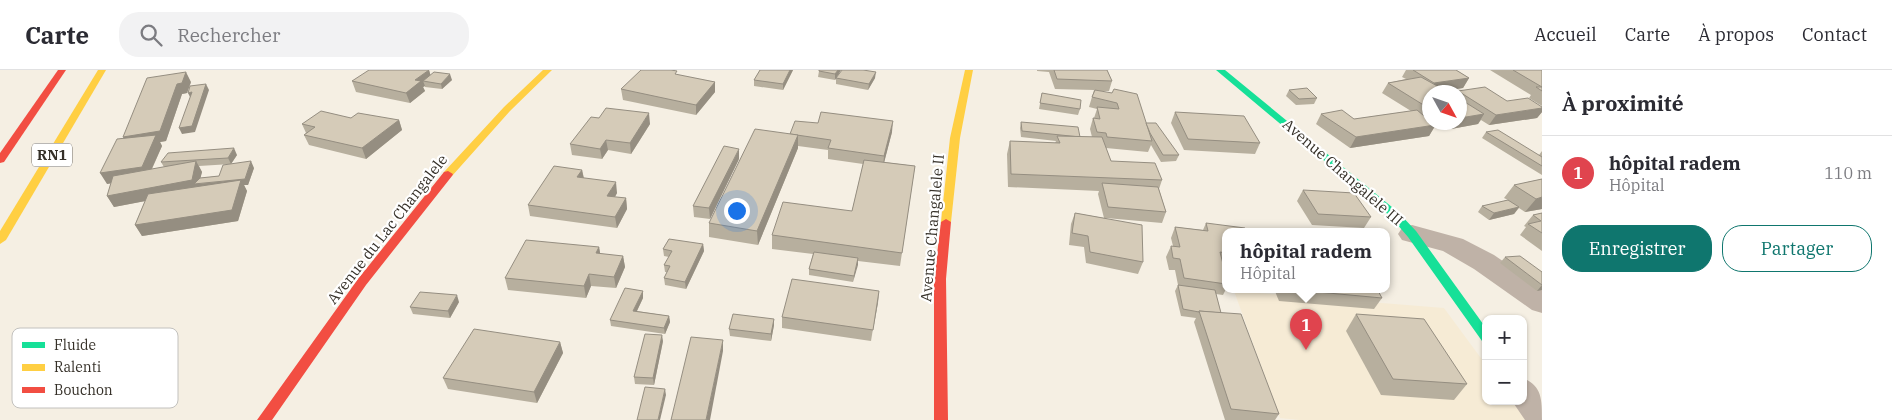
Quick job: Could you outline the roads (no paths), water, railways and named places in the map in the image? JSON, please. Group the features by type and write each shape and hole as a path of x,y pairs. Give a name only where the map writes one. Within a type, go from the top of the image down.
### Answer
{"main road":[{"name":"RN1","path":"0,160 62,70"},
{"name":"RN1","path":"0,240 102,70"},
{"name":"Avenue du Lac Changalele","path":"264,420 334,321 450,171 502,115 548,70"},
{"name":"Avenue Changalele II","path":"941,420 940,279 955,138 969,70"},
{"name":"Avenue Changalele III","path":"1220,70 1394,214 1412,234 1482,332"}],"street":[{"path":"1412,234 1453,245 1484,262 1542,303"},
{"path":"1527,396 1542,417"}],"place":[{"name":"hôpital radem","path":"1306,350"}]}
